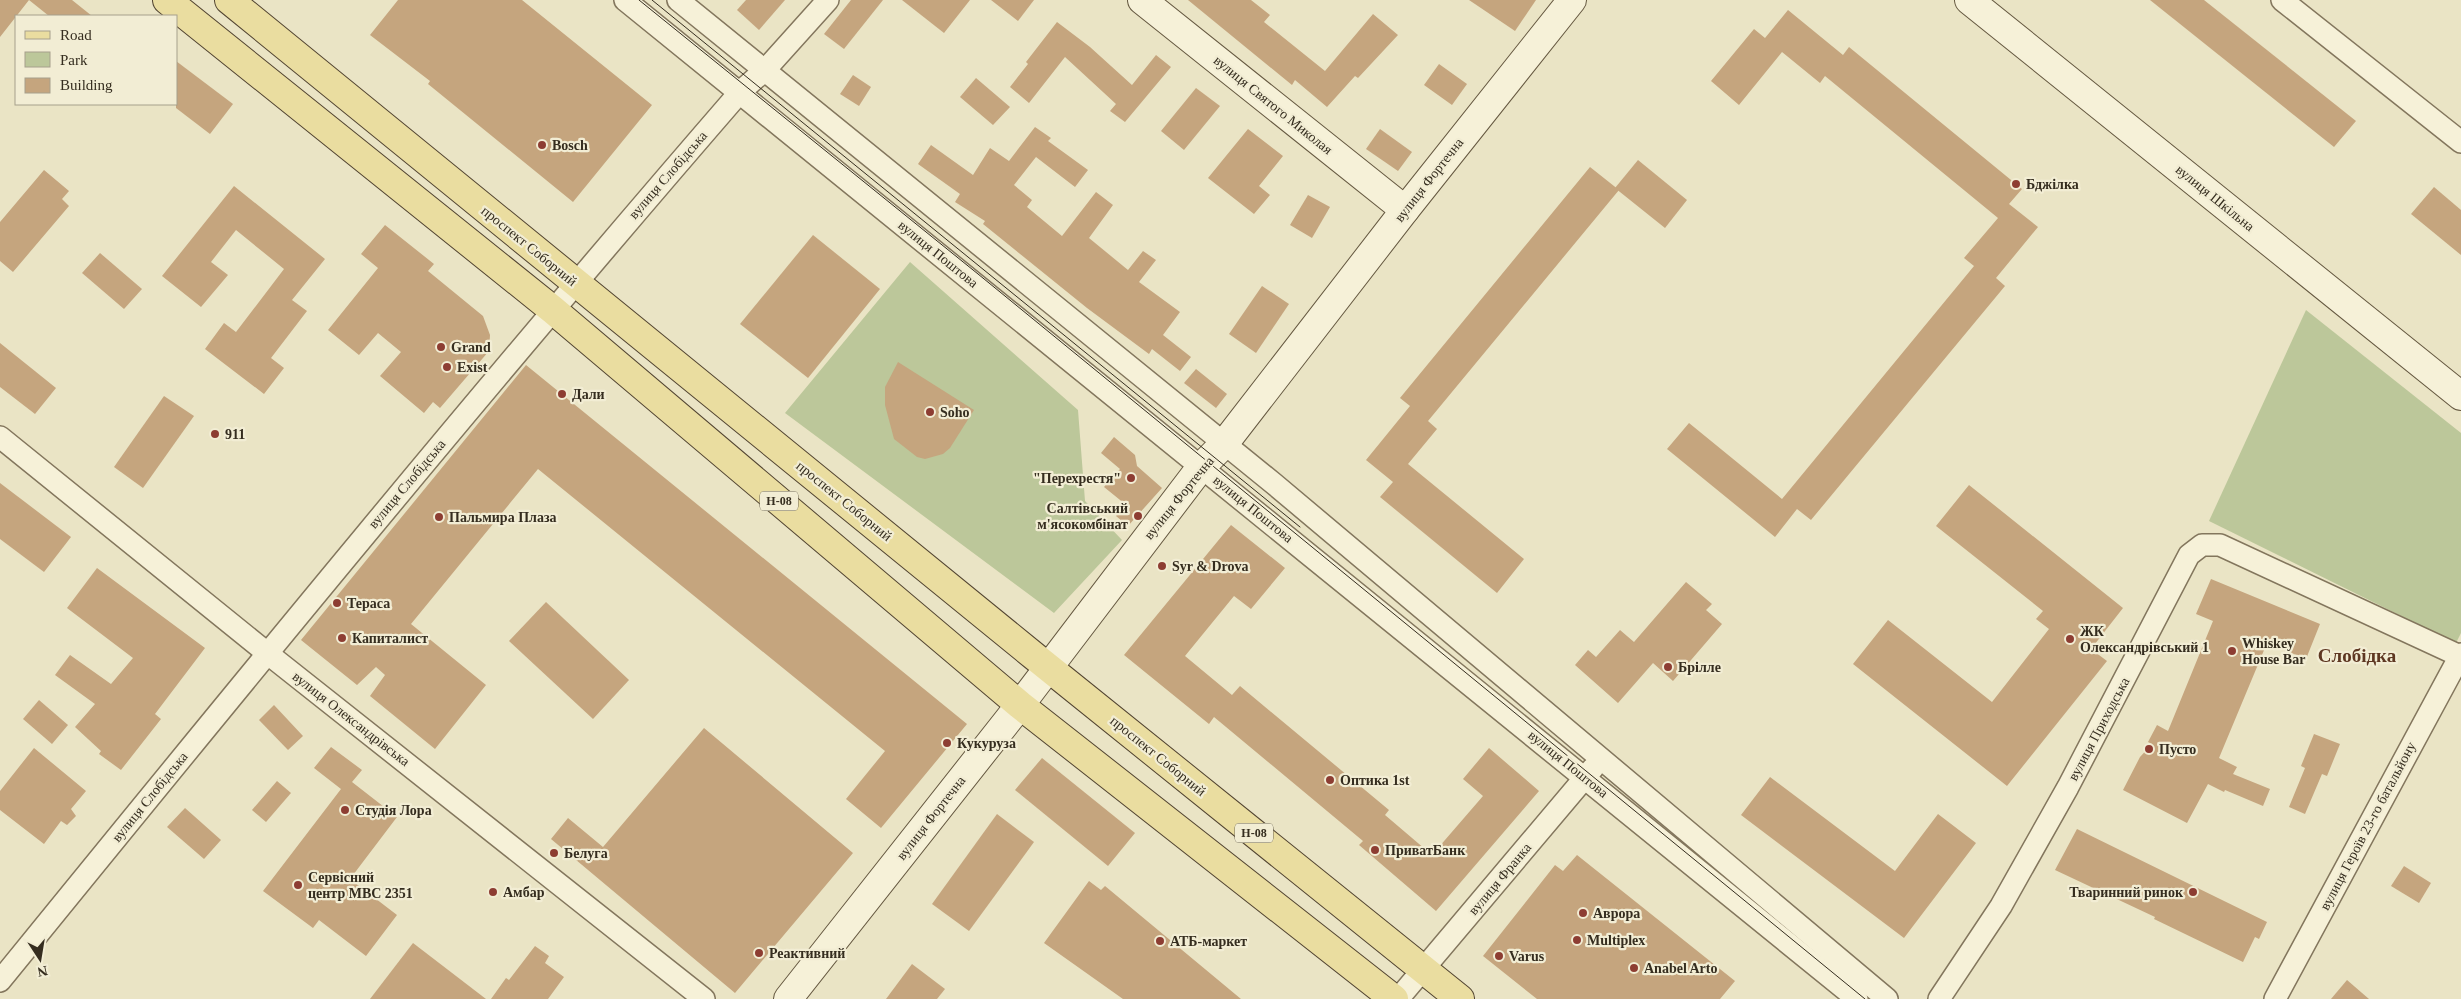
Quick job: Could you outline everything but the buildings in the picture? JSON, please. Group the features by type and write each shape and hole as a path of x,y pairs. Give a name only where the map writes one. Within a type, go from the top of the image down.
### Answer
{"main road":[{"name":"Н-08","path":"167,0 553,310 1020,705 1394,999"},
{"name":"проспект Соборний","path":"229,0 1048,667 1460,999"},
{"name":"вулиця Святого Миколая","path":"1142,0 1405,210"},
{"name":"вулиця Фортечна","path":"788,999 1020,705 1201,467 1224,444 1405,210 1572,0"},
{"name":"вулиця Шкільна","path":"1969,0 2461,396"}],"street":[{"name":"вулиця Поштова","path":"625,0 1857,999"},
{"name":"вулиця Поштова","path":"678,0 1224,444 1887,999"},
{"name":"вулиця Слобідська","path":"0,981 267,653 575,283 740,92 765,70 828,0"},
{"path":"2282,0 2461,142"},
{"name":"вулиця Олександрівська","path":"0,436 267,653 704,999"},
{"name":"вулиця Приходська","path":"1939,999 2001,906 2068,787 2189,555 2202,545 2220,546 2460,655"},
{"name":"вулиця Героїв 23-го батальйону","path":"2275,999 2460,655"},
{"name":"вулиця Франка","path":"1398,999 1601,758"}],"green space":[{"path":"910,262 1078,410 1085,501 1122,540 1054,613 785,413"},
{"path":"2306,310 2461,433 2461,633 2456,643 2209,521"}],"tram line":[{"path":"639,0 978,274 1865,999"},
{"path":"652,0 1300,527"}],"place":[{"name":"Bosch","path":"542,145"},
{"name":"Бджілка","path":"2016,184"},
{"name":"Grand","path":"441,347"},
{"name":"Exist","path":"447,367"},
{"name":"Дали","path":"562,394"},
{"name":"Soho","path":"930,412"},
{"name":"911","path":"215,434"},
{"name":"\"Перехрестя\"","path":"1131,478"},
{"name":"Салтівський м'ясокомбінат","path":"1138,516"},
{"name":"Пальмира Плаза","path":"439,517"},
{"name":"Syr & Drova","path":"1162,566"},
{"name":"Тераса","path":"337,603"},
{"name":"Капиталист","path":"342,638"},
{"name":"ЖК Олександрівський 1","path":"2070,639"},
{"name":"Whiskey House Bar","path":"2232,651"},
{"name":"Брілле","path":"1668,667"},
{"name":"Кукуруза","path":"947,743"},
{"name":"Пусто","path":"2149,749"},
{"name":"Оптика 1st","path":"1330,780"},
{"name":"Студія Лора","path":"345,810"},
{"name":"ПриватБанк","path":"1375,850"},
{"name":"Белуга","path":"554,853"},
{"name":"Сервісний центр МВС 2351","path":"298,885"},
{"name":"Амбар","path":"493,892"},
{"name":"Тваринний ринок","path":"2193,892"},
{"name":"Аврора","path":"1583,913"},
{"name":"Multiplex","path":"1577,940"},
{"name":"АТБ-маркет","path":"1160,941"},
{"name":"Реактивний","path":"759,953"},
{"name":"Varus","path":"1499,956"},
{"name":"Anabel Arto","path":"1634,968"}],"district":[{"name":"Слобідка","path":"2357,655"}]}
